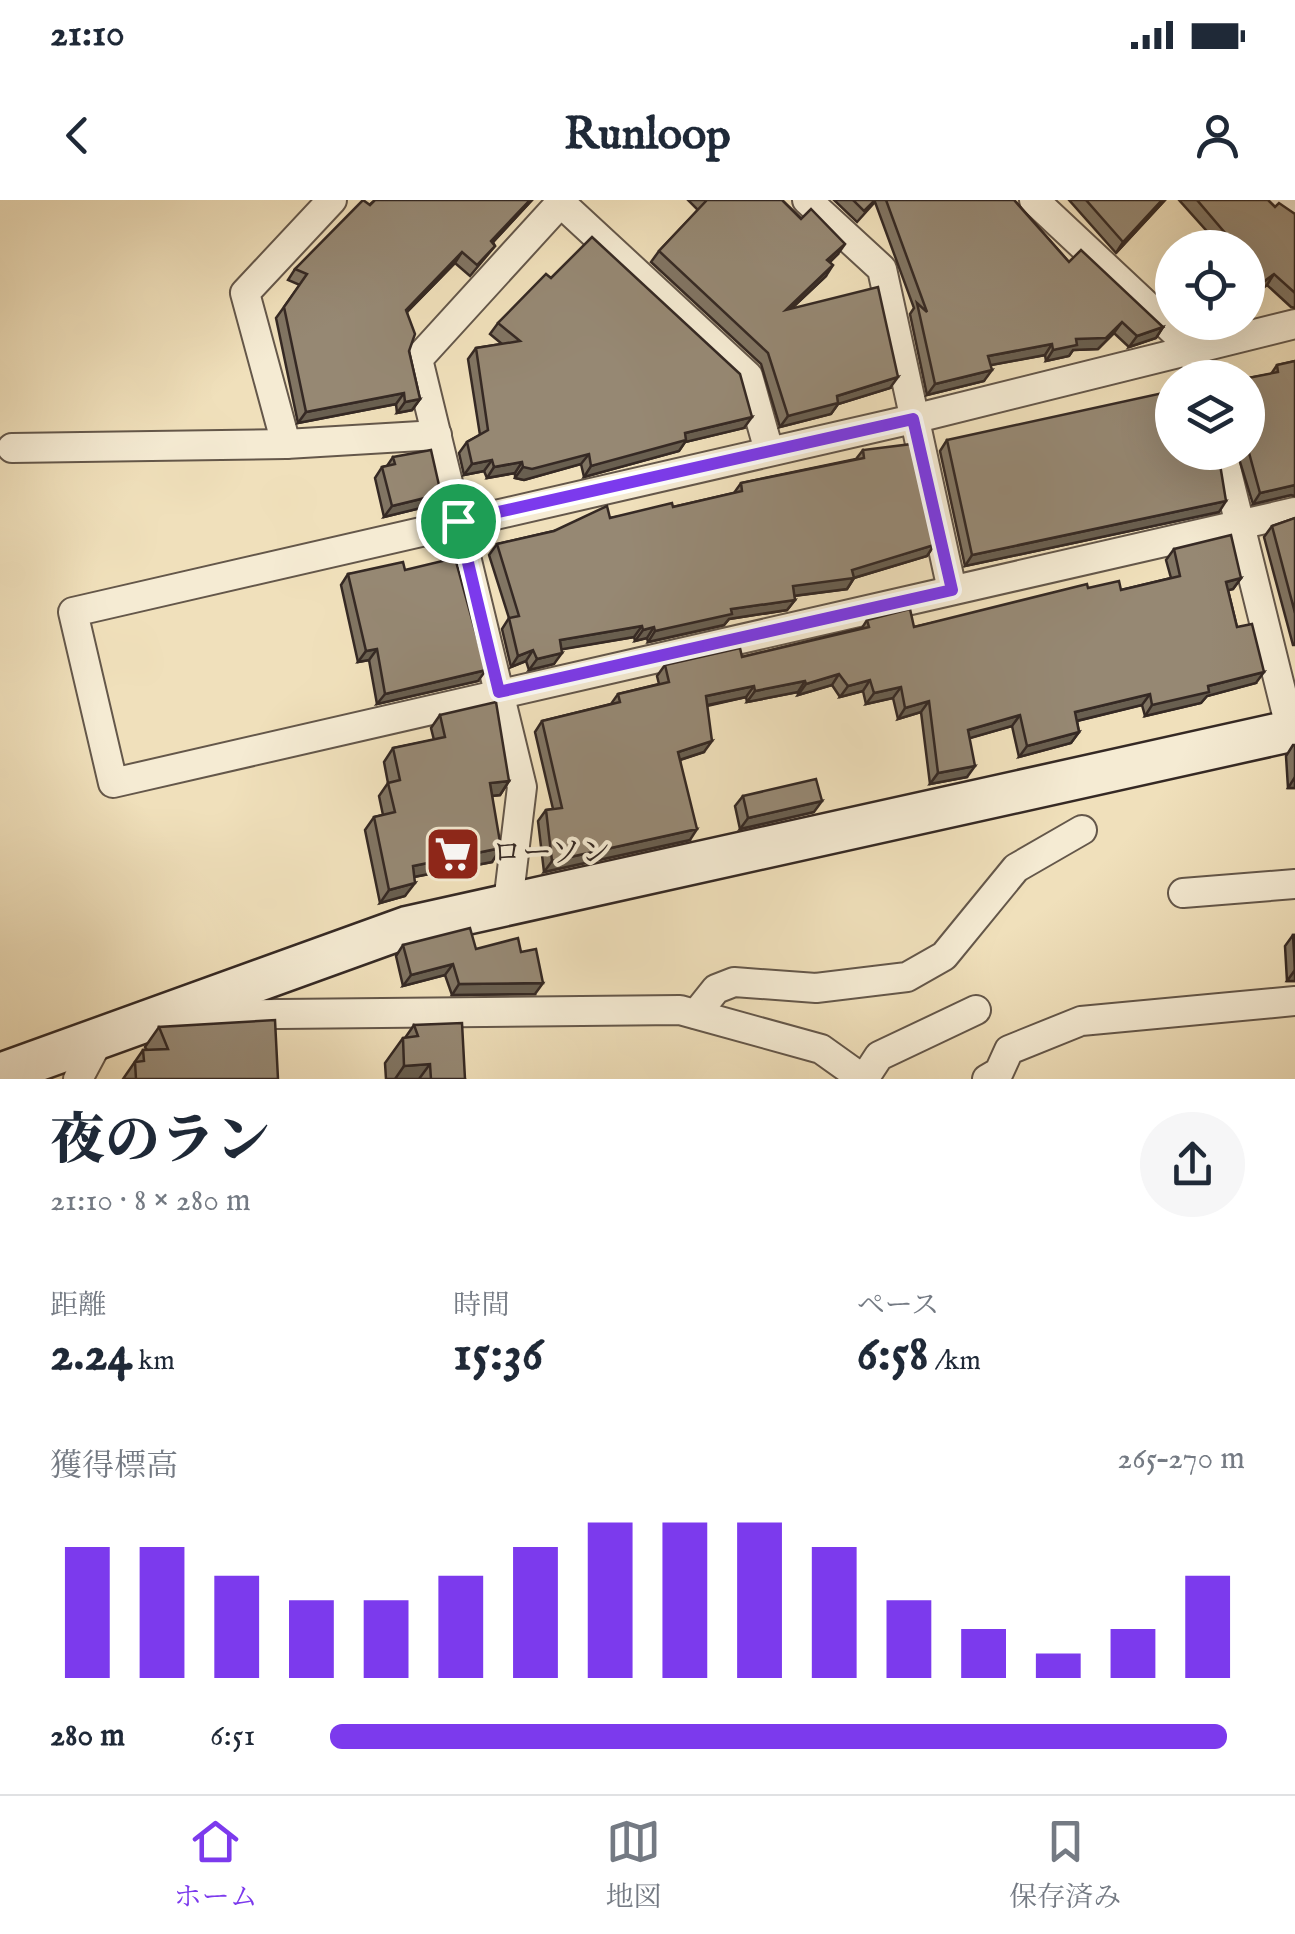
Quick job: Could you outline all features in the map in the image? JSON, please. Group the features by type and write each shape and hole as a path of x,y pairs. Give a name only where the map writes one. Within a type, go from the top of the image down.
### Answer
{"street":[{"path":"286,444 245,292 332,200"},
{"path":"808,200 882,269 952,590"},
{"path":"1034,200 1192,348 1195,360"},
{"path":"1282,200 1295,212"},
{"path":"508,903 522,787 418,358 562,201 748,376 769,451"},
{"path":"1295,324 913,419 73,612 112,783 1295,512"},
{"path":"12,448 286,444 436,434"},
{"path":"0,1073 408,926 1293,730 1227,470"},
{"path":"696,1014 716,989 734,982 816,988 907,978 944,956 1016,868 1082,830"},
{"path":"1183,893 1295,884"},
{"path":"987,1079 999,1072 1010,1050 1080,1021 1295,1001"},
{"path":"153,1016 273,1025 642,1010 696,1014 821,1049 863,1079 879,1056 976,1010"},
{"path":"78,1079 101,1036"}],"building":[{"path":"363,200 370,205 375,200 530,200 491,241 495,246 477,265 462,252 406,310 415,334 409,351 420,399 405,402 404,393 306,412 284,307 307,274 295,269"},
{"path":"707,200 782,200 801,219 811,209 845,244 827,260 833,265 786,310 878,287 898,377 837,396 838,403 788,416 768,353 659,251"},
{"path":"853,200 875,200 864,211"},
{"path":"886,200 1014,200 1069,262 1081,250 1155,319 1155,330 1137,336 1122,322 1106,338 1076,339 1077,345 1053,350 1052,344 988,356 992,370 935,384 917,303 927,312"},
{"path":"1086,200 1162,200 1123,242"},
{"path":"1197,200 1268,200 1295,214 1295,293 1274,274 1265,281 1265,230 1223,230"},
{"path":"592,237 740,374 752,417 685,433 686,440 591,466 589,454 532,469 523,467 522,462 494,467 492,460 472,464 467,442 488,430 476,348 520,341 498,323 546,274 551,278"},
{"path":"1295,361 1295,485 1260,493 1254,470 1265,470 1265,375 1278,372 1277,365"},
{"path":"1155,395 1155,470 1221,470 1226,501 972,555 947,440"},
{"path":"912,444 934,545 852,570 854,578 793,586 795,600 731,609 732,614 655,631 654,627 643,630 642,626 560,640 562,653 537,659 533,650 518,656 509,618 519,616 497,544 554,531 607,506 610,518 672,503 673,507 742,491 741,483 864,458 863,450"},
{"path":"431,450 441,494 392,506 382,467 395,464 393,457"},
{"path":"1295,518 1295,613 1272,526"},
{"path":"1231,535 1241,578 1226,582 1237,627 1252,624 1264,672 1208,686 1209,692 1152,705 1150,694 1075,712 1079,732 1027,746 1020,715 968,730 975,766 938,773 929,701 905,708 901,687 874,693 870,680 848,686 839,674 806,684 805,681 755,691 754,686 706,696 712,741 678,752 697,829 552,861 546,810 562,808 542,721 620,702 618,694 669,682 665,665 740,648 742,657 869,627 867,620 910,609 914,627 1087,584 1088,588 1119,581 1121,590 1180,576 1174,549"},
{"path":"455,558 486,670 385,694 377,649 366,651 348,574 403,562 405,570"},
{"path":"496,702 509,781 490,783 501,848 413,866 415,883 389,890 374,817 395,812 388,783 400,780 393,748 445,737 440,715"},
{"path":"816,779 822,801 748,818 743,796"},
{"path":"470,928 476,949 518,938 521,952 536,949 543,983 459,984 453,964 411,975 403,945"},
{"path":"275,1020 278,1079 136,1079 135,1062 144,1061 143,1050 168,1049 159,1027"},
{"path":"462,1023 465,1079 431,1079 430,1064 404,1066 403,1038 418,1036 414,1025"}],"place":[{"name":"ローソン","path":"453,854"}],"route":[{"path":"913,419 952,590 499,692 458,521 913,419"}]}
